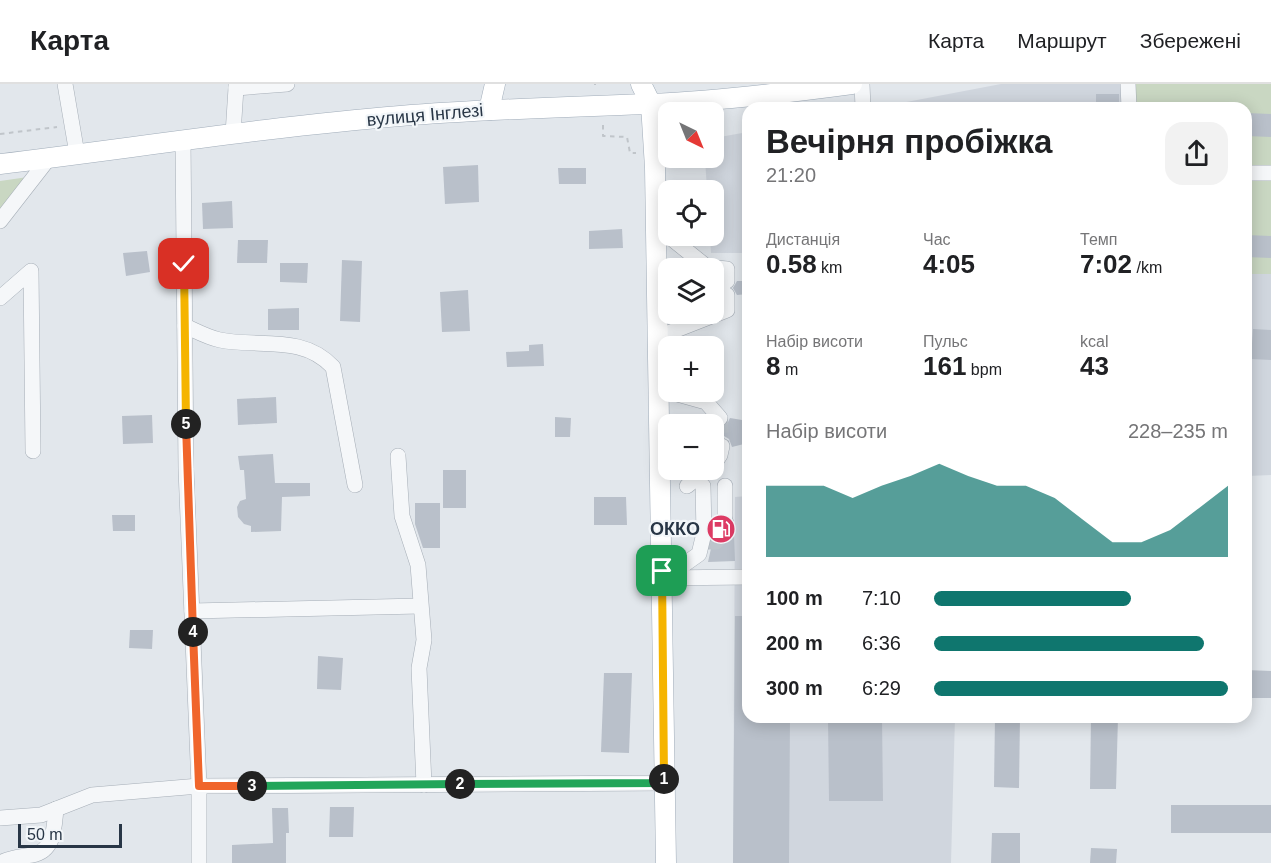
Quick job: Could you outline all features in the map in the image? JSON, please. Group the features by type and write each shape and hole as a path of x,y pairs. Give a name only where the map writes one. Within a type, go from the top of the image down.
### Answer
{"main road":[{"path":"489,110 495,84"},
{"path":"641,84 651,104 658,337"},
{"path":"770,84 791,92"},
{"name":"вулиця Інглезі","path":"0,164 183,140 399,116 651,104 791,92 852,84"},
{"path":"666,402 662,574 666,863"}],"street":[{"path":"65,84 76,154"},
{"path":"233,134 236,86 287,84"},
{"path":"861,84 862,102"},
{"path":"1128,84 1129,102"},
{"path":"183,140 186,469 199,786 199,863"},
{"path":"0,221 49,158"},
{"path":"1252,173 1271,173"},
{"path":"656,226 707,267 727,269 727,310 661,336"},
{"path":"0,298 31,271 33,451"},
{"path":"185,326 218,340 282,343 305,348 323,357 333,367 355,485"},
{"path":"706,402 716,414"},
{"path":"398,456 402,516 418,565 424,640 419,668 424,785"},
{"path":"687,486 694,480"},
{"path":"662,574 682,566 699,554 705,542 703,486"},
{"path":"725,486 725,516"},
{"path":"662,574 742,577"},
{"path":"192,611 420,606"},
{"path":"0,818 41,815 92,795 199,786 664,783"},
{"path":"0,863 10,858 34,855 48,846 52,838 56,809"}],"path":[{"path":"0,134 72,125"},
{"path":"603,125 603,136 627,136 630,153 636,153"}],"shaded area":[{"path":"1001,84 1133,84 1132,102 906,102"},
{"path":"742,133 742,253 711,253 711,246 724,246 724,180 706,180 706,168 724,168 724,136"},
{"path":"1252,274 1271,274 1271,475 1252,476"},
{"path":"742,496 742,723 955,723 951,863 733,863 735,497"}],"green space":[{"path":"1133,84 1271,84 1271,274 1252,274 1252,102 1132,102"},
{"path":"28,177 0,213 0,181"}],"building":[{"path":"1096,94 1119,94 1119,102 1096,102"},
{"path":"1252,113 1271,114 1271,137 1252,136"},
{"path":"478,165 479,202 445,204 443,167"},
{"path":"558,168 586,168 586,184 559,184"},
{"path":"232,201 233,228 203,229 202,203"},
{"path":"622,229 623,248 589,249 589,231"},
{"path":"1252,235 1271,236 1271,258 1252,257"},
{"path":"238,240 268,240 267,263 237,263"},
{"path":"147,251 150,272 126,276 123,253"},
{"path":"342,260 362,261 360,322 340,321"},
{"path":"280,263 308,263 307,283 280,282"},
{"path":"737,281 742,281 742,295 737,295 733,288"},
{"path":"468,290 470,331 442,332 440,292"},
{"path":"299,308 299,330 268,330 268,309"},
{"path":"1253,329 1271,330 1271,360 1252,359"},
{"path":"543,344 544,366 507,367 506,352 529,351 529,345"},
{"path":"276,397 277,423 238,425 237,399"},
{"path":"152,415 153,443 123,444 122,416"},
{"path":"555,417 571,418 570,437 555,437"},
{"path":"730,418 742,420 742,444 732,447 729,439 724,436 724,427"},
{"path":"273,454 275,483 310,483 310,496 282,497 281,531 251,532 251,526 244,524 238,517 237,507 240,501 246,499 244,470 240,470 238,456"},
{"path":"443,470 466,470 466,508 443,508"},
{"path":"594,497 626,497 627,525 594,525"},
{"path":"415,503 440,503 440,548 423,548 415,524"},
{"path":"112,515 135,515 135,531 113,531"},
{"name":"ОККО","path":"713,516 724,526 730,524 734,519 735,561 708,562 714,535"},
{"path":"735,616 742,616 742,723 790,723 789,863 733,863"},
{"path":"130,630 153,630 152,649 129,648"},
{"path":"318,656 343,658 341,690 317,689"},
{"path":"1252,670 1271,671 1271,698 1252,698"},
{"path":"604,673 632,673 629,753 601,752"},
{"path":"828,723 882,723 883,801 829,801"},
{"path":"995,723 1020,723 1019,788 994,787"},
{"path":"1091,723 1118,723 1116,789 1090,789"},
{"path":"1171,805 1271,805 1271,833 1171,833"},
{"path":"330,807 354,807 353,837 329,837"},
{"path":"272,808 288,808 289,833 286,833 286,863 232,863 232,845 273,843"},
{"path":"992,833 1020,833 1020,863 991,863"},
{"path":"1091,848 1117,849 1116,863 1090,863"}],"tunnel":[{"path":"708,542 716,542 721,536 725,516"}],"place":[{"name":"ОККО","path":"721,529"}],"route":[{"path":"184,264 186,469 199,786 664,783 662,571"}]}
